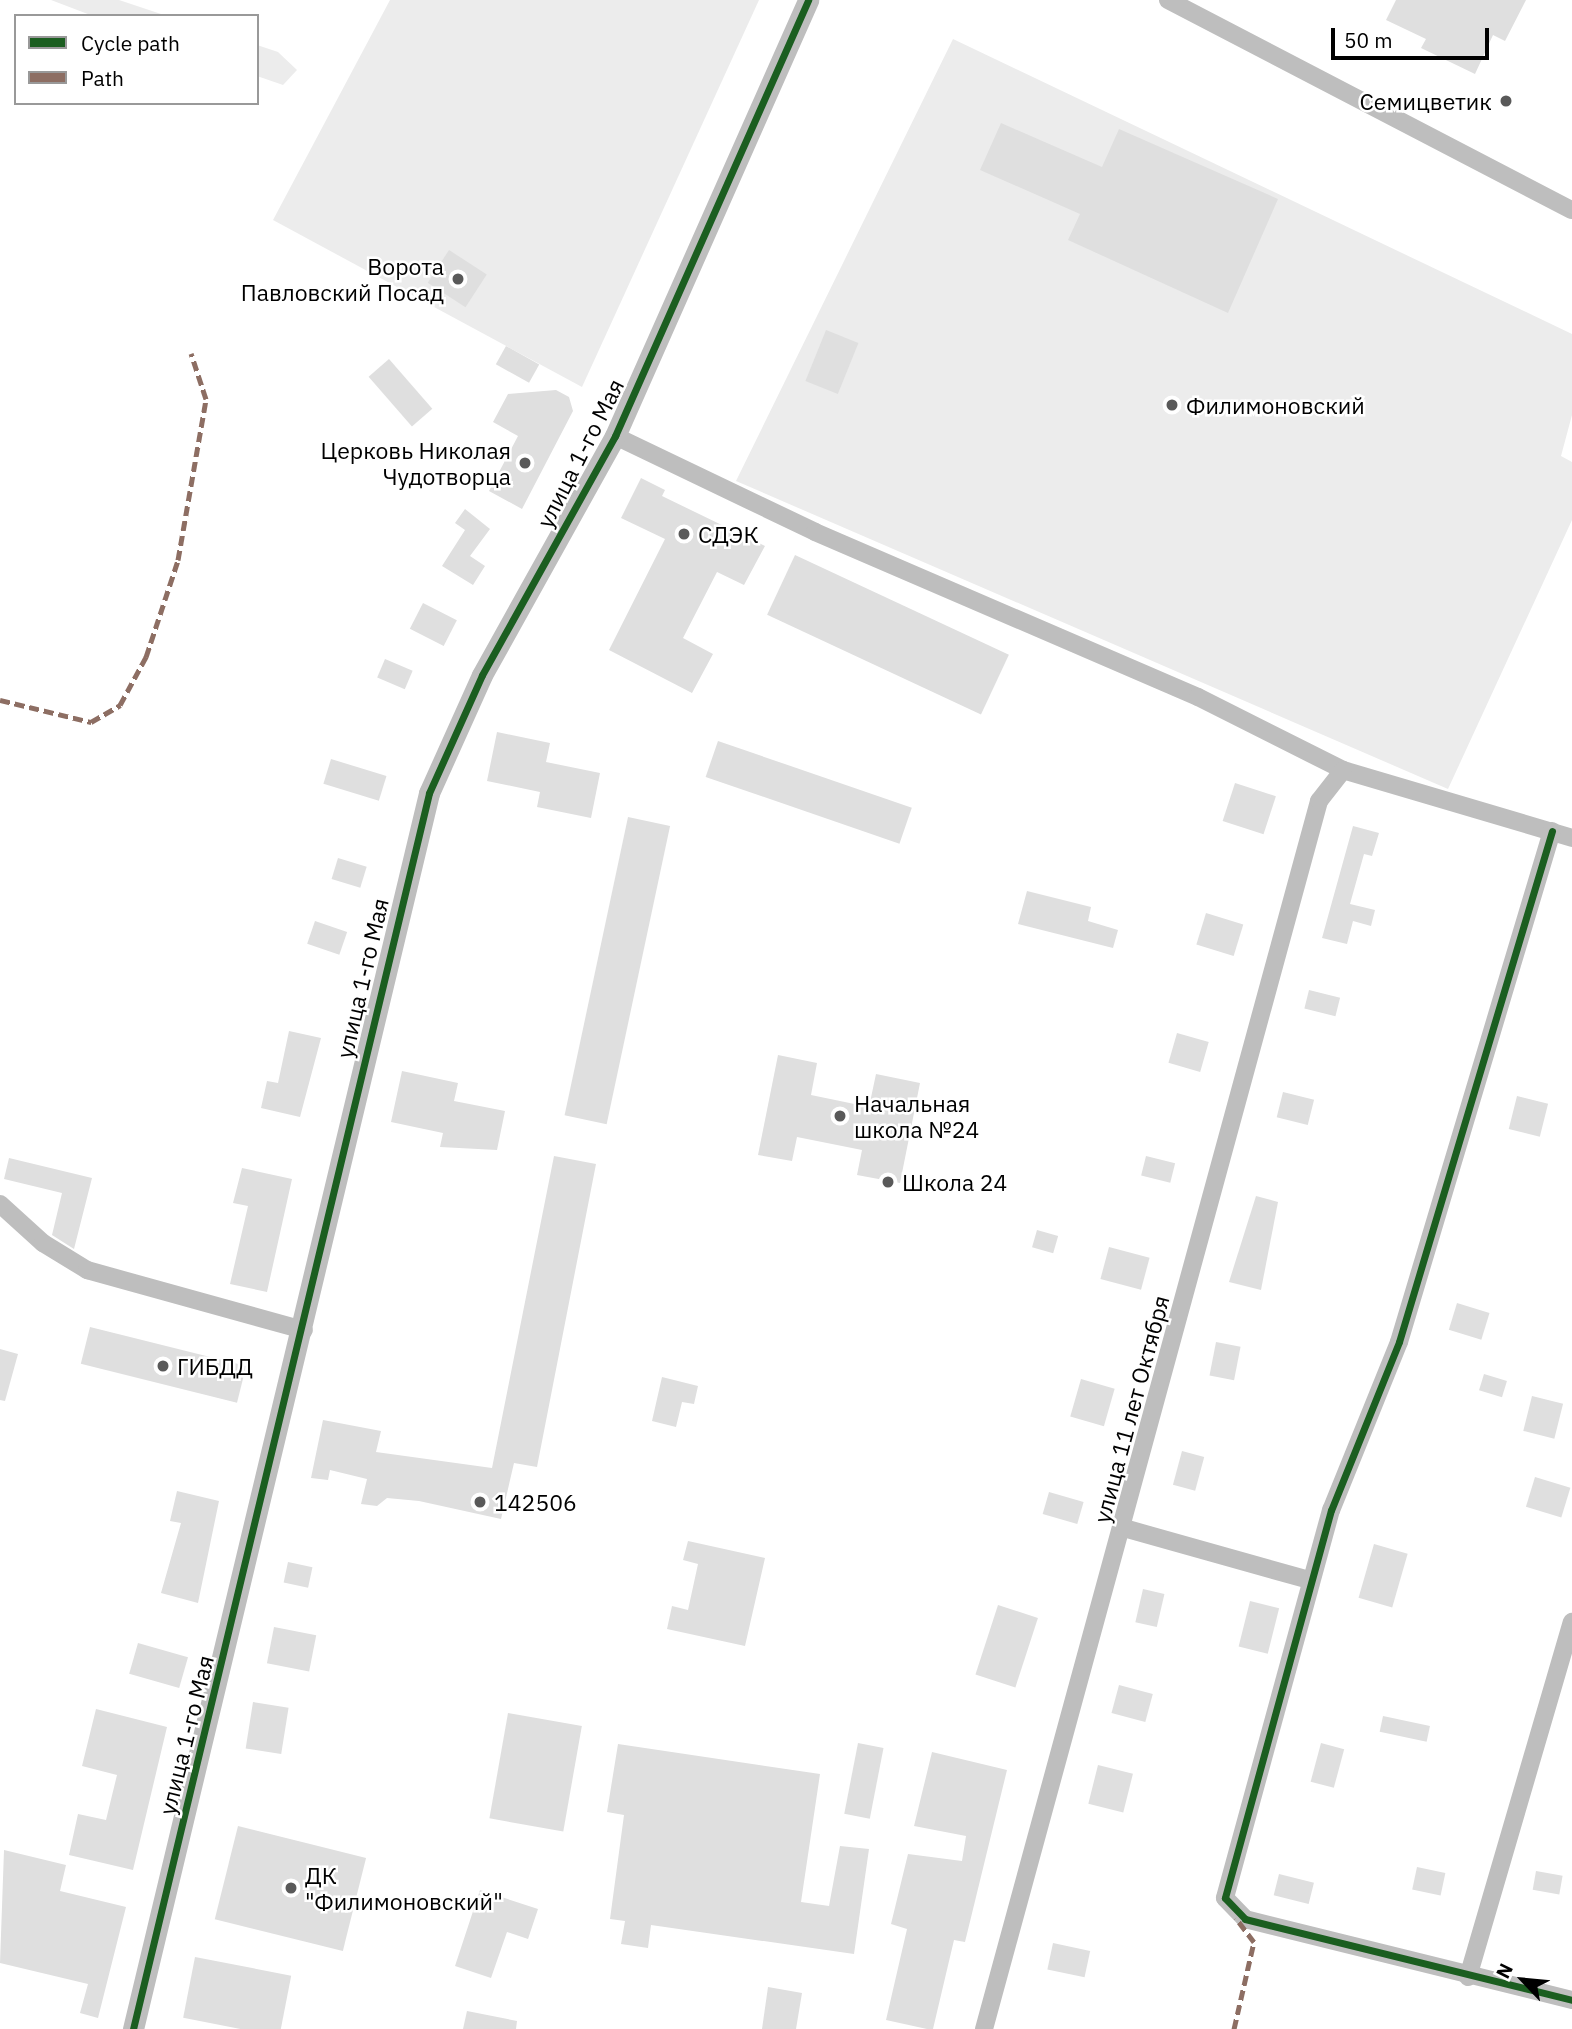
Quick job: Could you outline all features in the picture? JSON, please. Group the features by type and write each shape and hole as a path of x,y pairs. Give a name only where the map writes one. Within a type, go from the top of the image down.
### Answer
{"street":[{"name":"улица 1-го Мая","path":"134,2029 304,1330 429,793 482,675 615,436 808,0"},
{"path":"1168,0 1572,210"},
{"path":"615,436 815,532 1198,696 1343,770 1462,810 1572,838"},
{"name":"улица 11 лет Октября","path":"984,2029 1124,1528 1319,801 1343,770"},
{"path":"1552,831 1399,1342 1346,1469 1309,1580 1225,1898 1245,1919 1468,1977 1572,2000"},
{"path":"0,1204 43,1243 87,1270 304,1330"},
{"path":"1124,1528 1309,1580"},
{"path":"1468,1977 1572,1622"}],"shaded area":[{"path":"51,0 119,0 161,14 88,14"},
{"path":"390,0 759,0 582,387 273,220"},
{"name":"Филимоновский","path":"953,39 1572,334 1572,415 1561,456 1572,462 1572,520 1448,789 736,481"},
{"path":"259,46 278,52 297,70 283,85 259,77"}],"building":[{"path":"1396,0 1526,0 1505,41 1493,35 1475,74 1421,48 1426,39 1386,20"},
{"path":"1001,123 1102,167 1119,129 1278,199 1228,313 1068,240 1080,214 980,170"},
{"name":"Ворота Павловский Посад","path":"449,250 487,275 465,307 428,283"},
{"path":"826,330 858,343 838,394 805,381"},
{"path":"506,346 539,364 529,383 496,364"},
{"path":"389,359 432,409 412,427 369,377"},
{"name":"Церковь Николая Чудотворца","path":"556,390 569,397 573,411 522,509 489,491 518,436 493,422 508,394"},
{"path":"641,478 665,490 662,496 765,546 744,585 717,572 683,638 713,654 692,693 609,650 665,539 621,518"},
{"path":"465,509 490,529 470,556 485,566 473,585 442,566 465,530 455,523"},
{"path":"795,555 1009,655 981,715 767,615"},
{"path":"423,603 457,620 444,646 410,629"},
{"path":"385,659 413,671 405,689 377,677"},
{"path":"497,732 550,743 546,762 600,773 591,818 537,807 540,792 487,781"},
{"path":"718,741 912,808 899,844 706,777"},
{"path":"331,759 386,776 379,801 323,784"},
{"path":"1235,783 1276,796 1264,834 1223,821"},
{"path":"628,817 670,826 607,1124 565,1115"},
{"path":"1353,826 1379,833 1372,856 1364,854 1350,904 1375,910 1371,926 1353,921 1347,944 1322,938"},
{"path":"338,858 367,867 360,888 332,879"},
{"path":"1027,891 1091,907 1088,921 1118,930 1113,948 1018,924"},
{"path":"1206,913 1243,924 1234,956 1196,945"},
{"path":"315,921 347,932 339,955 307,944"},
{"path":"1309,990 1340,998 1335,1016 1304,1008"},
{"path":"289,1031 321,1038 300,1117 261,1108 267,1081 278,1083"},
{"path":"1177,1033 1209,1042 1200,1072 1168,1063"},
{"name":"Начальная школа №24","path":"778,1055 817,1063 811,1095 869,1107 876,1074 920,1083 900,1183 857,1175 862,1150 797,1137 792,1161 758,1155"},
{"path":"402,1071 458,1083 454,1101 505,1111 497,1150 440,1147 443,1133 391,1122"},
{"path":"1283,1092 1314,1100 1308,1125 1277,1117"},
{"path":"1517,1096 1548,1104 1540,1137 1509,1129"},
{"path":"554,1156 596,1164 537,1467 514,1463 501,1519 419,1501 387,1498 377,1506 361,1504 367,1479 330,1470 328,1480 311,1478 323,1420 381,1431 376,1452 492,1468"},
{"path":"1146,1156 1175,1163 1170,1183 1141,1175"},
{"path":"9,1158 92,1178 74,1249 52,1235 62,1193 4,1179"},
{"path":"242,1168 292,1179 267,1292 230,1284 248,1206 233,1203"},
{"path":"1256,1196 1278,1202 1261,1290 1229,1282"},
{"path":"1037,1230 1058,1236 1053,1253 1032,1247"},
{"path":"1109,1247 1150,1258 1141,1290 1100,1279"},
{"path":"1457,1303 1490,1313 1481,1340 1449,1330"},
{"name":"ГИБДД","path":"90,1327 246,1366 237,1403 81,1364"},
{"path":"1216,1342 1241,1347 1234,1380 1210,1375"},
{"path":"0,1349 18,1354 5,1401 0,1400"},
{"path":"1484,1374 1507,1381 1502,1397 1479,1390"},
{"path":"662,1377 698,1386 694,1404 682,1402 676,1427 652,1421"},
{"path":"1081,1379 1115,1389 1104,1426 1070,1416"},
{"path":"1532,1396 1563,1404 1554,1439 1523,1431"},
{"path":"1182,1451 1204,1457 1195,1491 1173,1485"},
{"path":"1535,1477 1570,1488 1561,1517 1526,1507"},
{"path":"177,1491 219,1501 198,1603 161,1593 181,1523 170,1521"},
{"path":"1049,1492 1084,1502 1077,1524 1043,1514"},
{"path":"688,1541 765,1558 745,1646 667,1629 672,1606 688,1610 698,1564 683,1560"},
{"path":"1374,1544 1408,1554 1392,1607 1359,1598"},
{"path":"288,1562 312,1567 308,1588 284,1583"},
{"path":"1143,1589 1164,1594 1157,1627 1135,1622"},
{"path":"1250,1601 1279,1608 1268,1654 1239,1647"},
{"path":"998,1605 1038,1618 1015,1687 975,1674"},
{"path":"274,1627 316,1635 309,1672 267,1663"},
{"path":"138,1643 188,1657 179,1688 129,1674"},
{"path":"1119,1685 1153,1694 1145,1722 1111,1713"},
{"path":"253,1702 289,1708 281,1754 246,1748"},
{"path":"96,1709 167,1727 133,1870 69,1855 78,1814 106,1820 117,1775 82,1766"},
{"path":"508,1713 582,1726 563,1831 489,1818"},
{"path":"1383,1716 1430,1726 1427,1742 1380,1732"},
{"path":"858,1743 884,1748 870,1819 844,1814"},
{"path":"1321,1743 1344,1749 1334,1788 1311,1782"},
{"path":"618,1744 820,1774 801,1902 829,1906 840,1846 869,1849 854,1954 651,1925 648,1948 621,1944 625,1921 610,1919 624,1815 607,1812"},
{"path":"932,1752 1007,1770 965,1942 954,1940 933,2029 927,2029 886,2020 907,1929 891,1924 908,1854 962,1861 966,1836 914,1826"},
{"path":"1098,1765 1133,1774 1123,1813 1088,1804"},
{"name":"ДК \"Филимоновский\"","path":"238,1826 366,1858 343,1951 215,1919"},
{"path":"4,1850 66,1865 60,1891 126,1907 98,2018 80,2013 88,1984 0,1963"},
{"path":"1417,1867 1445,1873 1441,1896 1412,1889"},
{"path":"1536,1871 1563,1876 1559,1894 1533,1890"},
{"path":"1279,1874 1314,1883 1309,1904 1274,1895"},
{"path":"480,1890 538,1909 528,1939 507,1932 491,1978 455,1966"},
{"path":"1053,1943 1090,1951 1085,1977 1047,1969"},
{"path":"195,1957 291,1976 281,2029 240,2029 183,2018"},
{"path":"768,1987 802,1993 796,2029 762,2029"},
{"path":"467,2011 517,2021 516,2029 463,2029"}],"marked path":[{"path":"0,700 91,722 120,705 146,657 178,560 206,399 191,353"},
{"path":"1234,2029 1254,1942 1236,1918"}],"cycle path":[{"path":"133,2029 429,793 482,675 615,436 808,0"},
{"path":"1552,831 1399,1342 1331,1510 1225,1898 1245,1919 1572,2000"}],"place":[{"name":"Семицветик","path":"1506,101"},
{"name":"Ворота Павловский Посад","path":"458,279"},
{"name":"Филимоновский","path":"1172,405"},
{"name":"Церковь Николая Чудотворца","path":"525,463"},
{"name":"СДЭК","path":"684,534"},
{"name":"Начальная школа №24","path":"840,1116"},
{"name":"Школа 24","path":"888,1182"},
{"name":"ГИБДД","path":"163,1366"},
{"name":"142506","path":"480,1502"},
{"name":"ДК \"Филимоновский\"","path":"291,1888"}]}
